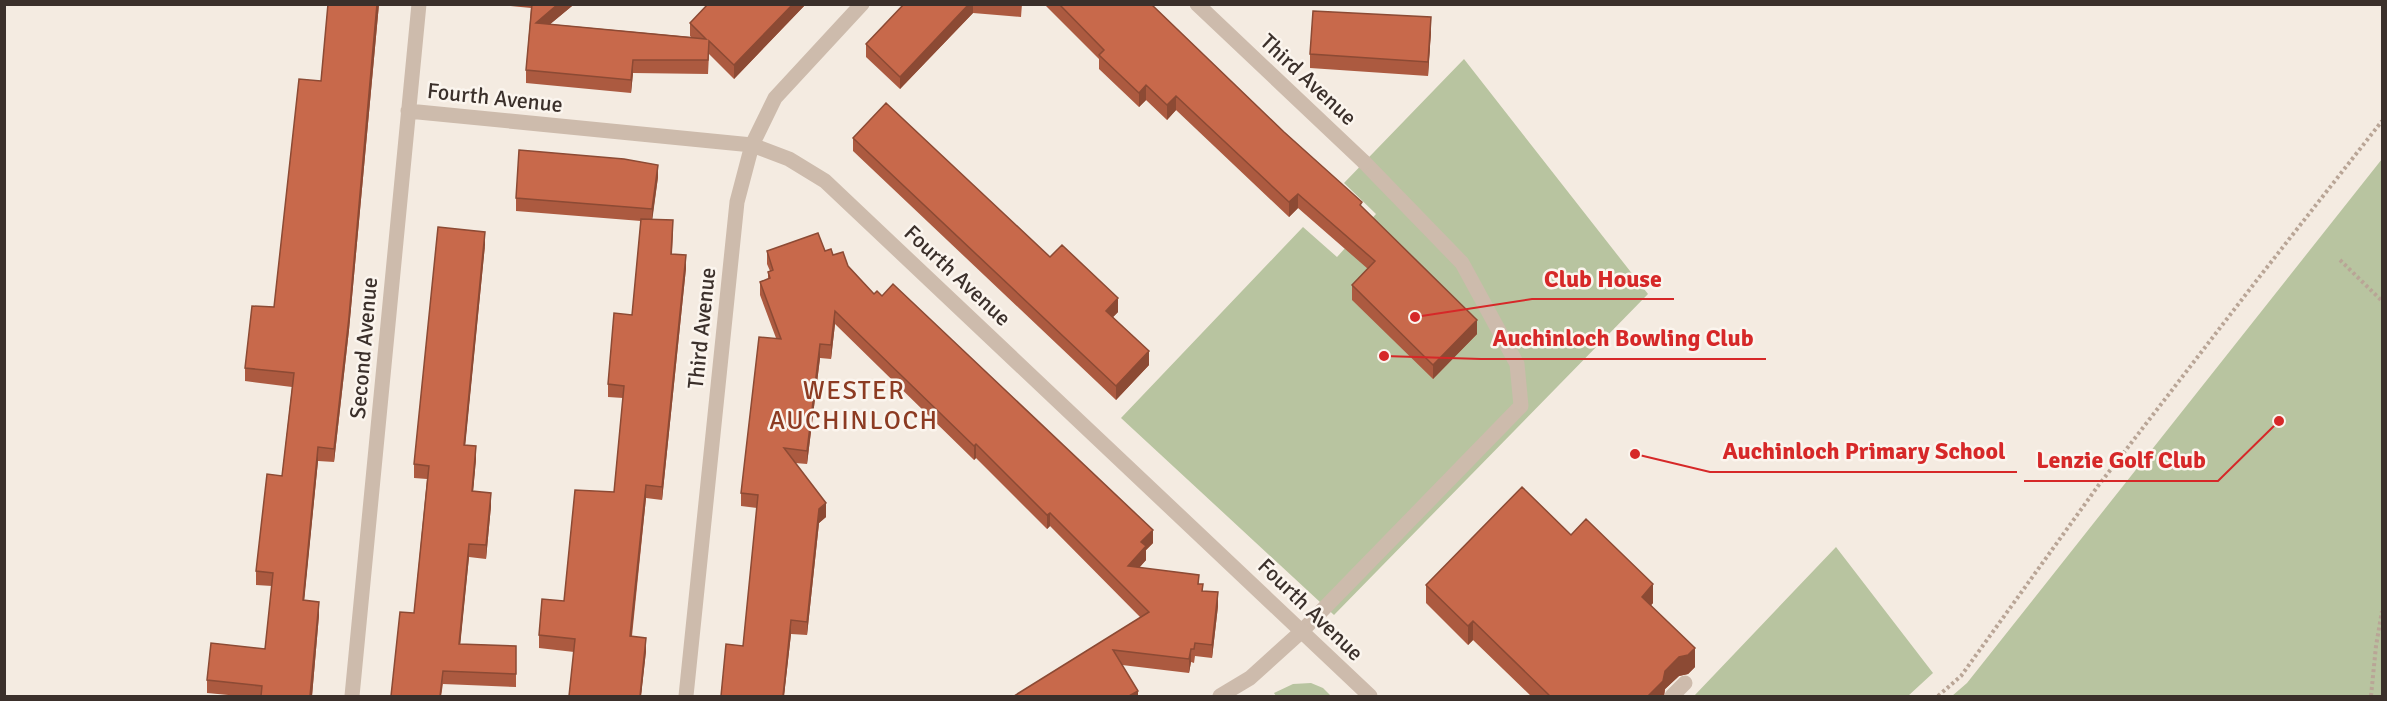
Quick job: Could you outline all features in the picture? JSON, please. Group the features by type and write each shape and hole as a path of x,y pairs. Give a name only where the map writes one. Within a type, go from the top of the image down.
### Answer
{"street":[{"name":"Second Avenue","path":"352,696 420,4"},
{"name":"Third Avenue","path":"686,696 737,202 752,145 775,98 862,4"},
{"name":"Third Avenue","path":"1197,4 1365,162 1462,263 1517,364 1521,406 1302,632 1250,678 1220,696"},
{"name":"Fourth Avenue","path":"408,111 752,145 789,159 825,181 1370,696"},
{"path":"1672,696 1685,683"}],"path":[{"path":"1938,696 1961,676 2098,486 2382,121"},
{"path":"2340,260 2382,301"},
{"path":"2371,696 2382,611"}],"green space":[{"path":"1464,59 1648,294 1334,615 1121,418 1303,227 1337,257 1376,214 1344,183"},
{"path":"2382,159 2382,696 1952,696 1967,683"},
{"path":"1836,547 1933,673 1908,696 1694,696"},
{"path":"1311,683 1323,688 1331,696 1276,696 1274,693 1293,684"}],"building":[{"path":"328,4 377,4 349,317 334,449 318,447 303,600 319,602 310,696 261,696 262,686 207,680 211,643 265,649 273,573 256,571 267,474 282,476 294,373 245,368 252,306 274,307 299,79 321,81"},
{"path":"532,4 558,4 536,23 706,39 690,23 708,4 793,4 734,65 709,41 708,60 633,60 631,80 526,70"},
{"path":"904,4 969,4 900,77 866,44"},
{"path":"1059,4 1151,4 1284,132 1362,202 1360,205 1477,320 1433,365 1352,285 1375,261 1298,194 1289,202 1176,96 1167,105 1146,85 1139,93 1099,55 1104,50"},
{"path":"1313,11 1431,17 1428,62 1310,54"},
{"path":"886,103 1050,257 1062,245 1118,298 1106,311 1149,351 1116,386 853,138"},
{"path":"519,150 624,159 658,165 652,209 516,198"},
{"path":"641,219 673,220 671,254 686,255 662,487 646,485 630,636 646,638 640,696 569,696 575,639 539,635 542,599 564,601 575,490 614,492 624,386 608,384 614,313 632,315"},
{"path":"438,227 485,232 464,445 476,446 472,491 491,493 486,545 469,544 459,644 516,646 516,674 443,671 440,696 391,696 400,612 414,613 429,466 414,464"},
{"path":"818,233 825,251 831,249 833,255 843,252 848,266 874,294 877,291 882,296 893,284 1153,530 1141,542 1146,546 1128,566 1199,575 1198,584 1203,584 1202,591 1218,592 1212,645 1195,643 1189,659 1113,650 1138,691 1129,696 1014,696 1149,612 1050,513 1047,515 976,444 974,446 835,311 831,345 820,344 807,451 784,448 826,503 819,509 807,622 791,620 783,696 721,696 726,644 743,646 758,495 741,493 759,337 781,339 760,282 770,278 768,272 773,270 767,251"},
{"path":"1522,487 1571,535 1586,519 1653,584 1642,597 1695,648 1688,655 1679,657 1665,671 1663,681 1648,696 1550,696 1473,621 1468,626 1426,585"}],"place":[{"name":"Club House","path":"1415,317"},
{"name":"Auchinloch Bowling Club","path":"1384,356"},
{"name":"Lenzie Golf Club","path":"2279,421"},
{"name":"Auchinloch Primary School","path":"1635,454"}],"district":[{"name":"WESTER AUCHINLOCH","path":"854,405"}]}
